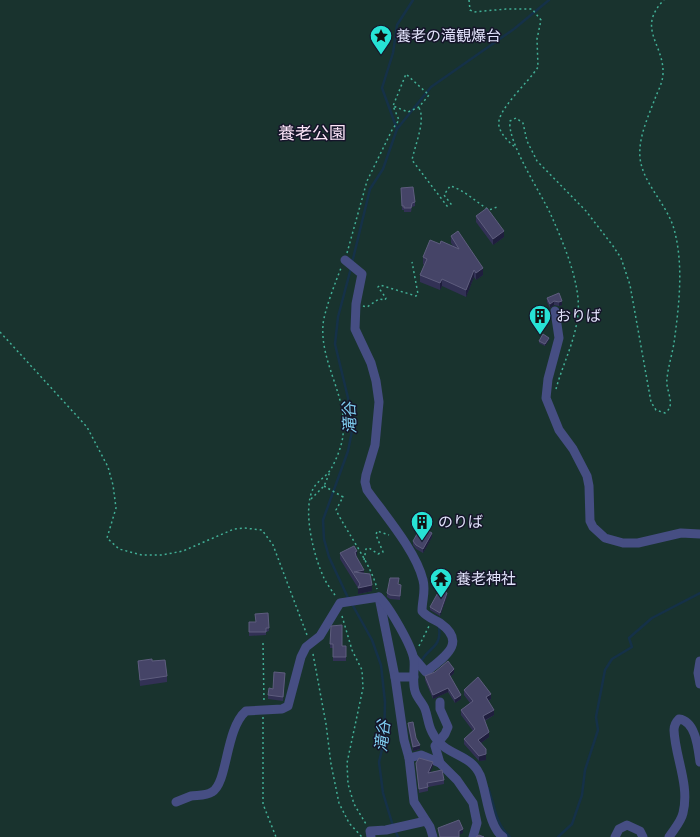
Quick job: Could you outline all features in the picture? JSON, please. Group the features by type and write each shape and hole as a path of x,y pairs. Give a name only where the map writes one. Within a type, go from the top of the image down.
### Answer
{"street":[{"path":"345,260 362,274 356,304 355,330 371,363 376,381 379,402 375,445 365,482 367,490 405,545 423,580 424,593 422,611 447,629 453,637 448,654 426,672 414,658 389,609 379,597"},
{"path":"555,311 559,338 548,379 546,398 559,430 572,449 587,476 589,486 590,521 593,527 605,538 623,543 638,544 682,533 700,534"},
{"path":"176,802 191,796 212,792 214,790 221,776 231,737 239,718 246,711 285,709 288,706 301,657 310,642 320,636 340,603 363,598 379,597"},
{"path":"379,597 396,677 404,740 409,758 414,802 426,821 432,837"},
{"path":"414,658 415,691 425,708 431,732 438,741 453,754 468,760 475,766 480,776 494,826 503,837"},
{"path":"700,661 698,674 700,684"},
{"path":"396,677 414,677"},
{"path":"423,756 438,741 448,727 440,709 440,702"},
{"path":"669,837 680,821 684,808 681,768 674,729 676,721 679,719 690,725 700,762"},
{"path":"438,741 440,763"},
{"path":"409,758 420,755 440,763 457,780 473,804 477,823 473,837"},
{"path":"370,834 426,821"},
{"path":"614,837 619,829 627,825 640,831 643,837"}],"path":[{"path":"555,395 560,372 572,343 576,327 578,297 567,256 550,215 511,138 509,126 510,121 516,118 523,123 527,141 537,161 586,211 621,258 630,285 650,402 656,410 665,413 669,411 671,402 666,380 676,323 680,263 674,228 665,208 645,173 640,152 649,114 662,81 663,72 660,55 652,32 652,23 655,9 664,0"},
{"path":"469,1 470,10 474,12 506,9 532,9 541,20 537,39 538,67 506,107 498,120 499,126 506,139 517,148"},
{"path":"309,500 324,486 343,435 343,422 338,395 324,342 323,325 345,260 367,181 392,130 399,120 393,106 406,74 429,95 419,107 408,112 393,106"},
{"path":"419,107 423,114 422,122 415,143 412,160 439,199 447,206 451,204 444,195 450,186 459,188 475,202 489,210 497,207"},
{"path":"356,304 367,307 379,299 385,300 386,298 378,287 380,285 416,296 418,294 412,262"},
{"path":"0,332 87,427 108,467 113,485 116,508 107,538 119,550 142,555 162,555 183,550 234,529 244,528 262,530 273,545 310,642 326,724 330,764 339,803 349,824 362,837"},
{"path":"331,470 313,489 309,500 310,525 315,553 324,578 340,603 352,650 362,670 363,688 347,762 348,784 354,804 370,834"},
{"path":"324,486 342,496 336,510 375,577 379,597"},
{"path":"364,560 366,549 369,548 378,554 383,552 376,535 377,531 389,535 405,545"},
{"path":"414,658 433,619"},
{"path":"263,643 263,804 276,837"}],"green space":[{"name":"養老公園","path":"0,0 700,0 700,837 0,837"}],"building":[{"path":"413,187 415,202 412,203 411,208 404,208 404,206 402,206 401,188"},
{"path":"487,208 504,231 493,239 476,216"},
{"path":"458,231 483,268 476,273 474,270 466,290 442,279 440,283 420,275 427,259 423,257 430,240 440,244 441,241 459,249 451,236"},
{"path":"559,293 562,301 554,301 550,304 547,298"},
{"path":"543,334 549,338 545,344 539,341"},
{"name":"のりば","path":"421,527 432,533 423,549 416,545 413,541"},
{"path":"354,546 357,551 355,552 356,556 364,570 354,572 370,574 372,585 358,588 360,584 340,553"},
{"path":"390,578 399,578 398,584 401,585 400,596 390,595 387,593"},
{"path":"440,589 447,593 440,613 430,607"},
{"path":"268,613 269,628 266,628 266,632 249,632 249,622 256,622 255,614"},
{"path":"342,625 342,646 346,646 346,657 333,657 333,644 330,644 331,626"},
{"path":"152,659 152,661 165,660 167,676 140,680 138,661"},
{"path":"448,661 454,669 449,674 461,695 455,699 448,688 433,695 425,676 435,672"},
{"path":"274,672 285,673 283,697 268,695 269,688 273,689"},
{"path":"478,677 491,694 486,697 494,710 483,716 489,732 478,740 486,749 486,754 479,756 464,739 475,729 461,710 473,701 464,690"},
{"path":"413,722 416,738 420,745 413,747 408,723"},
{"path":"419,758 433,762 428,773 442,770 444,780 427,783 428,787 419,789 416,763"},
{"path":"459,820 463,829 459,831 459,837 440,837 438,828"}],"waterway":[{"name":"滝谷","path":"352,263 370,189 383,169 397,129 382,88 393,53 397,25 413,0"},
{"path":"397,129 431,87 514,29 549,0"},
{"name":"滝谷","path":"349,600 329,557 324,539 323,520 348,451 352,431 348,398 335,344 338,317 351,268"},
{"path":"558,837 572,824 582,795 585,770 598,730 596,717 605,670 612,659 632,647 629,638 652,618 700,593"},
{"name":"滝谷","path":"352,604 372,640 381,665 385,702 384,741 379,762 383,793 393,826"},
{"path":"421,662 436,644 439,635 439,628"},
{"path":"464,754 477,764"},
{"path":"488,788 498,821 510,837"},
{"name":"滝谷","path":"395,830 398,837"}],"place":[{"name":"養老の滝観爆台","path":"381,56"},
{"name":"おりば","path":"540,336"},
{"name":"のりば","path":"422,542"},
{"name":"養老神社","path":"441,598"}],"district":[{"name":"養老公園","path":"312,133"}]}
